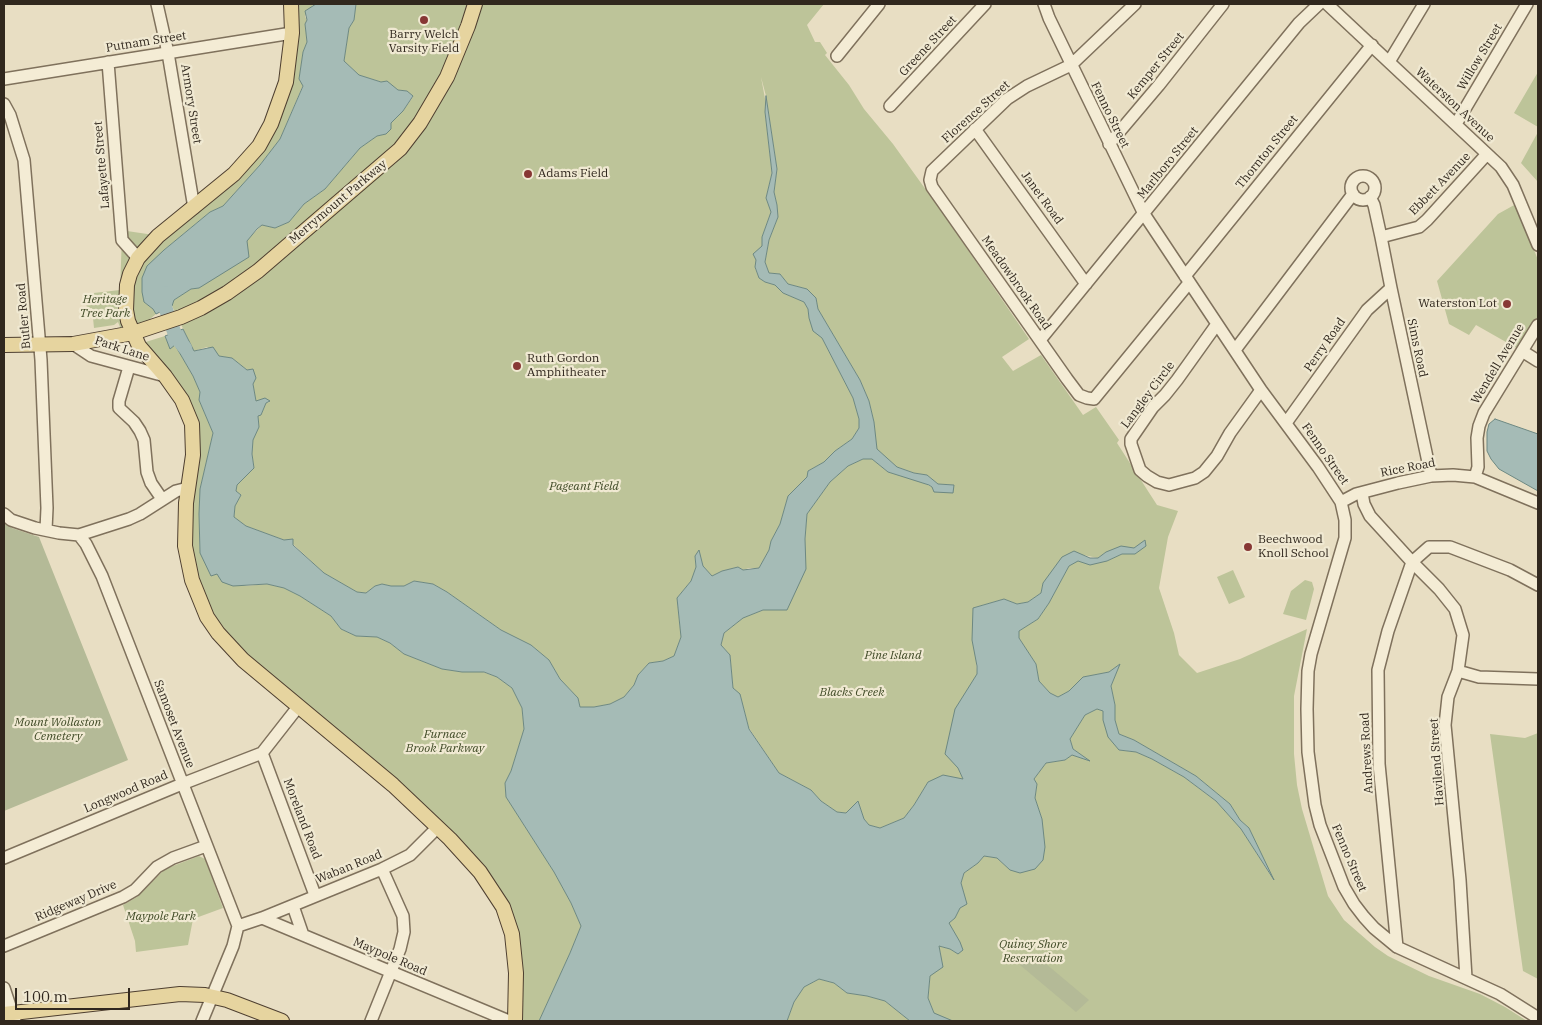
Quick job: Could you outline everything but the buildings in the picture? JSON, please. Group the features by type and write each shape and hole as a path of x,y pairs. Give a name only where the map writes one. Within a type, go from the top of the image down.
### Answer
{"main road":[{"path":"291,4 292,33 286,82 271,124 259,146 248,160 194,208 158,236 138,258 130,274 126,296 128,321 139,331 139,346 165,376 182,400 192,424 193,455 184,528 188,565 198,598 208,617 229,646 269,684 393,785 438,827 480,872 497,897 508,920 515,950 515,1021"},
{"name":"Merrymount Parkway","path":"4,345 73,344 139,331 181,317 227,293 258,271 400,149 424,116 447,77 458,54 475,4"},
{"path":"11,1016 180,994 212,997 242,1005 282,1021"}],"street":[{"name":"Armory Street","path":"157,4 168,53 194,208"},
{"path":"837,56 879,4"},
{"name":"Greene Street","path":"890,106 985,4"},
{"name":"Fenno Street","path":"1044,4 1049,18 1144,214 1261,390 1337,493 1341,502 1345,520 1345,538 1315,638 1308,672 1306,709 1311,783 1320,825 1344,887 1364,917 1374,928 1397,946 1500,994 1538,1018"},
{"name":"Florence Street","path":"932,171 1007,99 1027,86 1072,65 1135,4"},
{"name":"Marlboro Street","path":"1040,340 1298,23 1319,4"},
{"name":"Waterston Avenue","path":"1327,4 1502,167 1513,185 1538,245"},
{"path":"1389,62 1424,4"},
{"name":"Willow Street","path":"1456,124 1527,4"},
{"name":"Kemper Street","path":"1109,144 1159,85 1218,6"},
{"name":"Putnam Street","path":"4,79 292,33"},
{"name":"Thornton Street","path":"1094,399 1372,45"},
{"name":"Lafayette Street","path":"108,62 122,240 138,258"},
{"name":"Butler Road","path":"4,104 10,115 24,160 40,344 47,508 46,530"},
{"name":"Janet Road","path":"975,129 1086,284"},
{"name":"Ebbett Avenue","path":"1382,237 1419,226 1427,220 1487,154"},
{"name":"Meadowbrook Road","path":"932,171 930,180 932,187 1040,340 1079,394 1094,399"},
{"name":"Sims Road","path":"1235,350 1345,202 1353,194 1352,185 1355,180 1364,176 1370,178 1375,186 1370,198 1374,205 1382,237 1431,476"},
{"path":"1353,194 1360,199 1370,198"},
{"name":"Perry Road","path":"1286,423 1367,310 1391,288"},
{"name":"Langley Circle","path":"1217,324 1177,380 1153,407 1131,439 1140,470 1157,482 1169,485 1195,478 1204,472 1217,456 1230,433 1261,390"},
{"name":"Wendell Avenue","path":"1475,477 1478,468 1477,438 1479,426 1492,398 1538,325"},
{"name":"Park Lane","path":"73,344 91,356 165,376"},
{"path":"1522,351 1538,361"},
{"path":"129,367 119,401 119,408 134,422 140,431 144,440 147,472 151,483 162,499"},
{"name":"Rice Road","path":"1341,502 1362,492 1431,476 1453,475 1475,477 1538,503"},
{"path":"4,514 19,523 59,533 79,534 129,519 140,514 176,490 188,488"},
{"name":"Havilend Street","path":"1362,492 1364,504 1370,516 1439,589 1455,609 1463,635 1458,671 1448,697 1445,725 1460,870 1466,978"},
{"name":"Samoset Avenue","path":"79,534 102,576 238,926"},
{"path":"1412,562 1429,548 1450,546 1502,566 1538,585"},
{"name":"Andrews Road","path":"1397,946 1379,764 1378,670 1388,631 1412,562"},
{"path":"1458,671 1479,677 1538,679"},
{"path":"262,753 298,707"},
{"name":"Longwood Road","path":"4,858 262,753"},
{"name":"Moreland Road","path":"262,753 315,895"},
{"name":"Waban Road","path":"262,918 382,869 410,855 438,827"},
{"name":"Ridgeway Drive","path":"4,946 123,898 135,890 157,867 173,858 206,846"},
{"path":"371,1021 400,949 404,932 402,916 382,869"},
{"path":"293,906 303,935"},
{"path":"202,1021 233,946 238,926 262,918"},
{"name":"Maypole Road","path":"262,918 508,1021"},
{"path":"4,988 11,1016"}],"green space":[{"name":"Heritage Tree Park","path":"287,4 316,4 313,5 305,16 307,21 305,24 307,42 303,52 299,79 303,85 280,139 260,165 223,206 210,212 164,250 144,302 156,314 143,325 122,332 118,322 114,325 94,328 92,308 87,308 85,294 120,290 122,235 127,231 154,235 217,187 264,132 287,57"},
{"path":"356,4 824,4 807,25 815,42 820,42 827,53 825,55 944,215 1029,339 1002,357 1013,371 1041,355 1083,415 1096,407 1119,440 1117,443 1157,505 1178,511 1168,537 1159,588 1174,633 1179,655 1197,673 1240,659 1307,629 1294,696 1294,754 1297,785 1302,809 1328,896 1344,920 1388,956 1429,976 1480,994 1527,1021 934,1021 934,1013 928,998 930,976 941,954 938,946 950,949 958,954 960,942 948,923 955,918 960,908 966,904 961,883 964,873 984,856 997,858 1010,870 1042,819 1035,798 1037,784 1034,779 1046,763 1065,760 1072,755 1088,760 1073,749 1070,739 1085,715 1097,709 1103,711 1103,720 1119,750 1136,752 1152,759 1184,777 1216,801 1241,829 1271,876 1249,828 1240,820 1230,804 1196,776 1134,740 1119,734 1115,720 1115,705 1111,686 1119,665 1109,672 1083,677 1069,691 1058,697 1050,693 1039,681 1036,664 1019,638 1019,631 1038,619 1069,566 1078,560 1107,561 1122,554 1135,554 1134,548 1106,552 1098,558 1083,555 1043,583 1041,593 1028,602 1017,604 1004,599 973,608 977,674 972,683 958,768 963,779 928,782 904,818 880,828 869,825 864,819 858,802 846,813 837,812 821,801 811,790 779,773 749,728 740,695 733,688 730,655 721,645 724,633 743,618 763,610 787,610 805,539 807,514 830,482 848,466 863,459 872,459 888,472 918,480 932,487 953,485 938,484 927,475 897,467 876,449 874,422 869,401 860,380 818,309 816,298 807,289 788,284 780,274 769,273 765,262 769,240 778,217 774,192 777,169 766,96 761,77 766,104 765,112 772,173 766,198 771,212 762,237 762,246 755,268 759,278 775,285 783,293 804,302 808,309 809,318 822,338 853,398 859,419 859,428 852,439 835,451 824,462 808,471 807,477 788,496 780,524 759,568 743,570 738,567 712,576 703,566 699,551 695,556 696,567 691,581 677,598 681,637 674,656 663,661 649,663 638,675 634,685 624,697 610,704 580,707 578,698 560,679 549,660 531,645 501,630 433,584 414,581 404,586 382,584 375,586 366,593 357,592 324,573 293,544 293,540 284,540 246,526 234,517 235,506 241,495 236,491 237,485 254,468 252,454 253,439 259,427 258,415 261,415 266,403 270,402 256,402 253,384 247,370 232,358 219,356 207,347 194,351 172,306 174,300 191,289 199,288 262,225 275,228 289,222 304,204 325,189 360,148 377,136 386,134 391,129 391,123 413,97 407,91 398,90 387,82 359,75 344,61 349,28 354,20"},
{"path":"1538,72 1538,127 1514,113"},
{"path":"1538,132 1538,182 1521,163"},
{"path":"1516,204 1538,260 1538,316 1520,350 1476,325 1469,335 1449,324 1437,281 1498,214"},
{"name":"Furnace Brook Parkway","path":"165,336 170,348 175,345 193,376 200,392 199,400 213,433 200,489 199,536 200,553 217,574 246,586 267,584 284,588 331,616 341,629 356,636 377,637 390,643 404,654 442,669 462,672 483,672 497,677 512,688 522,708 524,729 511,771 505,783 506,797 554,872 581,926 539,1021 509,1021 508,947 504,926 482,884 420,816 232,655 182,565 179,550 178,522 186,448 184,421 177,404 136,345"},
{"name":"Mount Wollaston Cemetery","path":"4,522 12,528 39,537 128,760 4,811"},
{"path":"1233,570 1245,597 1229,604 1217,577"},
{"path":"1305,580 1312,582 1314,589 1306,620 1283,614 1291,591"},
{"path":"1538,733 1538,979 1523,971 1490,734 1525,738"},
{"name":"Maypole Park","path":"199,856 205,859 223,908 193,919 188,945 136,952 135,941 123,905 137,897 165,869"},
{"path":"1033,953 1089,1000 1076,1012 1020,965"},
{"path":"819,979 834,983 847,993 885,1001 910,1021 787,1021 794,1002 804,987"}],"water":[{"path":"316,4 356,4 354,20 349,28 344,61 359,75 381,82 387,81 398,90 407,91 413,96 403,111 391,123 391,129 386,134 377,136 360,148 325,189 304,204 289,222 275,228 262,225 257,229 247,241 249,257 199,288 191,289 174,300 172,306 156,314 144,302 142,292 142,278 147,266 210,212 223,206 260,165 280,139 303,86 299,79 303,52 307,42 305,11"},
{"path":"766,96 777,169 774,192 778,217 769,240 765,262 769,273 780,274 788,284 807,289 816,298 818,309 860,380 869,401 877,449 897,467 927,475 938,484 954,485 953,493 934,492 929,485 888,472 872,459 863,459 848,466 830,482 807,514 805,539 806,569 787,610 763,610 743,618 724,633 721,645 730,655 733,688 740,694 749,729 779,773 811,790 821,801 837,812 846,813 858,801 864,819 869,825 880,828 904,818 928,782 943,775 963,779 958,768 945,754 955,709 977,674 972,640 973,608 1004,599 1017,604 1028,602 1041,593 1043,583 1062,557 1074,551 1090,558 1098,558 1106,552 1121,546 1134,548 1145,540 1146,546 1135,554 1122,554 1107,561 1090,565 1078,561 1069,566 1038,619 1019,631 1019,638 1036,664 1039,681 1050,693 1058,697 1069,691 1083,677 1109,672 1120,664 1111,686 1115,705 1115,720 1119,734 1134,740 1196,776 1230,804 1240,820 1249,828 1274,880 1241,829 1216,801 1184,777 1152,759 1136,752 1119,750 1108,737 1103,720 1103,711 1097,709 1085,715 1070,739 1073,749 1090,761 1072,755 1065,760 1046,763 1034,779 1037,784 1035,798 1042,819 1045,847 1043,860 1035,869 1020,873 1010,870 997,858 984,856 964,873 961,883 967,904 960,908 955,918 949,923 963,950 958,954 950,949 939,946 943,967 930,976 928,998 934,1013 953,1021 910,1021 885,1001 847,993 834,983 819,979 804,987 794,1002 787,1021 539,1021 581,926 554,872 506,797 505,783 511,771 524,729 522,708 512,688 497,677 484,672 462,672 442,669 404,654 390,643 377,637 356,636 341,629 331,616 284,588 267,584 233,586 222,582 217,574 211,576 200,553 199,514 200,489 213,433 199,400 200,392 193,376 175,345 170,349 165,336 183,329 194,351 213,347 219,356 232,358 247,370 253,369 256,378 253,384 256,401 265,398 270,401 266,403 261,415 258,416 259,427 253,440 254,468 237,485 236,491 241,495 235,506 234,517 246,526 284,540 293,539 293,545 324,573 357,592 366,593 375,586 382,584 404,586 414,581 433,584 501,630 531,645 549,660 560,679 578,698 580,707 610,704 624,697 634,685 638,675 649,663 663,661 674,656 681,637 677,598 691,581 696,567 695,556 699,550 703,566 712,576 738,567 743,570 759,568 780,524 788,496 807,477 808,471 824,462 835,451 852,439 859,428 859,419 853,398 822,338 813,331 808,309 804,302 783,293 775,285 759,278 755,267 756,260 753,254 762,246 762,237 771,212 766,198 772,173 765,112"},
{"path":"1495,419 1538,434 1538,491 1499,469 1491,459 1487,451 1487,432 1489,424"}],"waterway":[{"name":"Blacks Creek","path":"166,293 165,307 176,337 185,348"}],"place":[{"name":"Barry Welch Varsity Field","path":"424,20"},
{"name":"Adams Field","path":"528,174"},
{"name":"Waterston Lot","path":"1507,304"},
{"name":"Ruth Gordon Amphitheater","path":"517,366"},
{"name":"Beechwood Knoll School","path":"1248,547"}],"park label":[{"name":"Pageant Field","path":"584,487"},
{"name":"Pine Island","path":"893,656"},
{"name":"Quincy Shore Reservation","path":"1033,952"}]}
